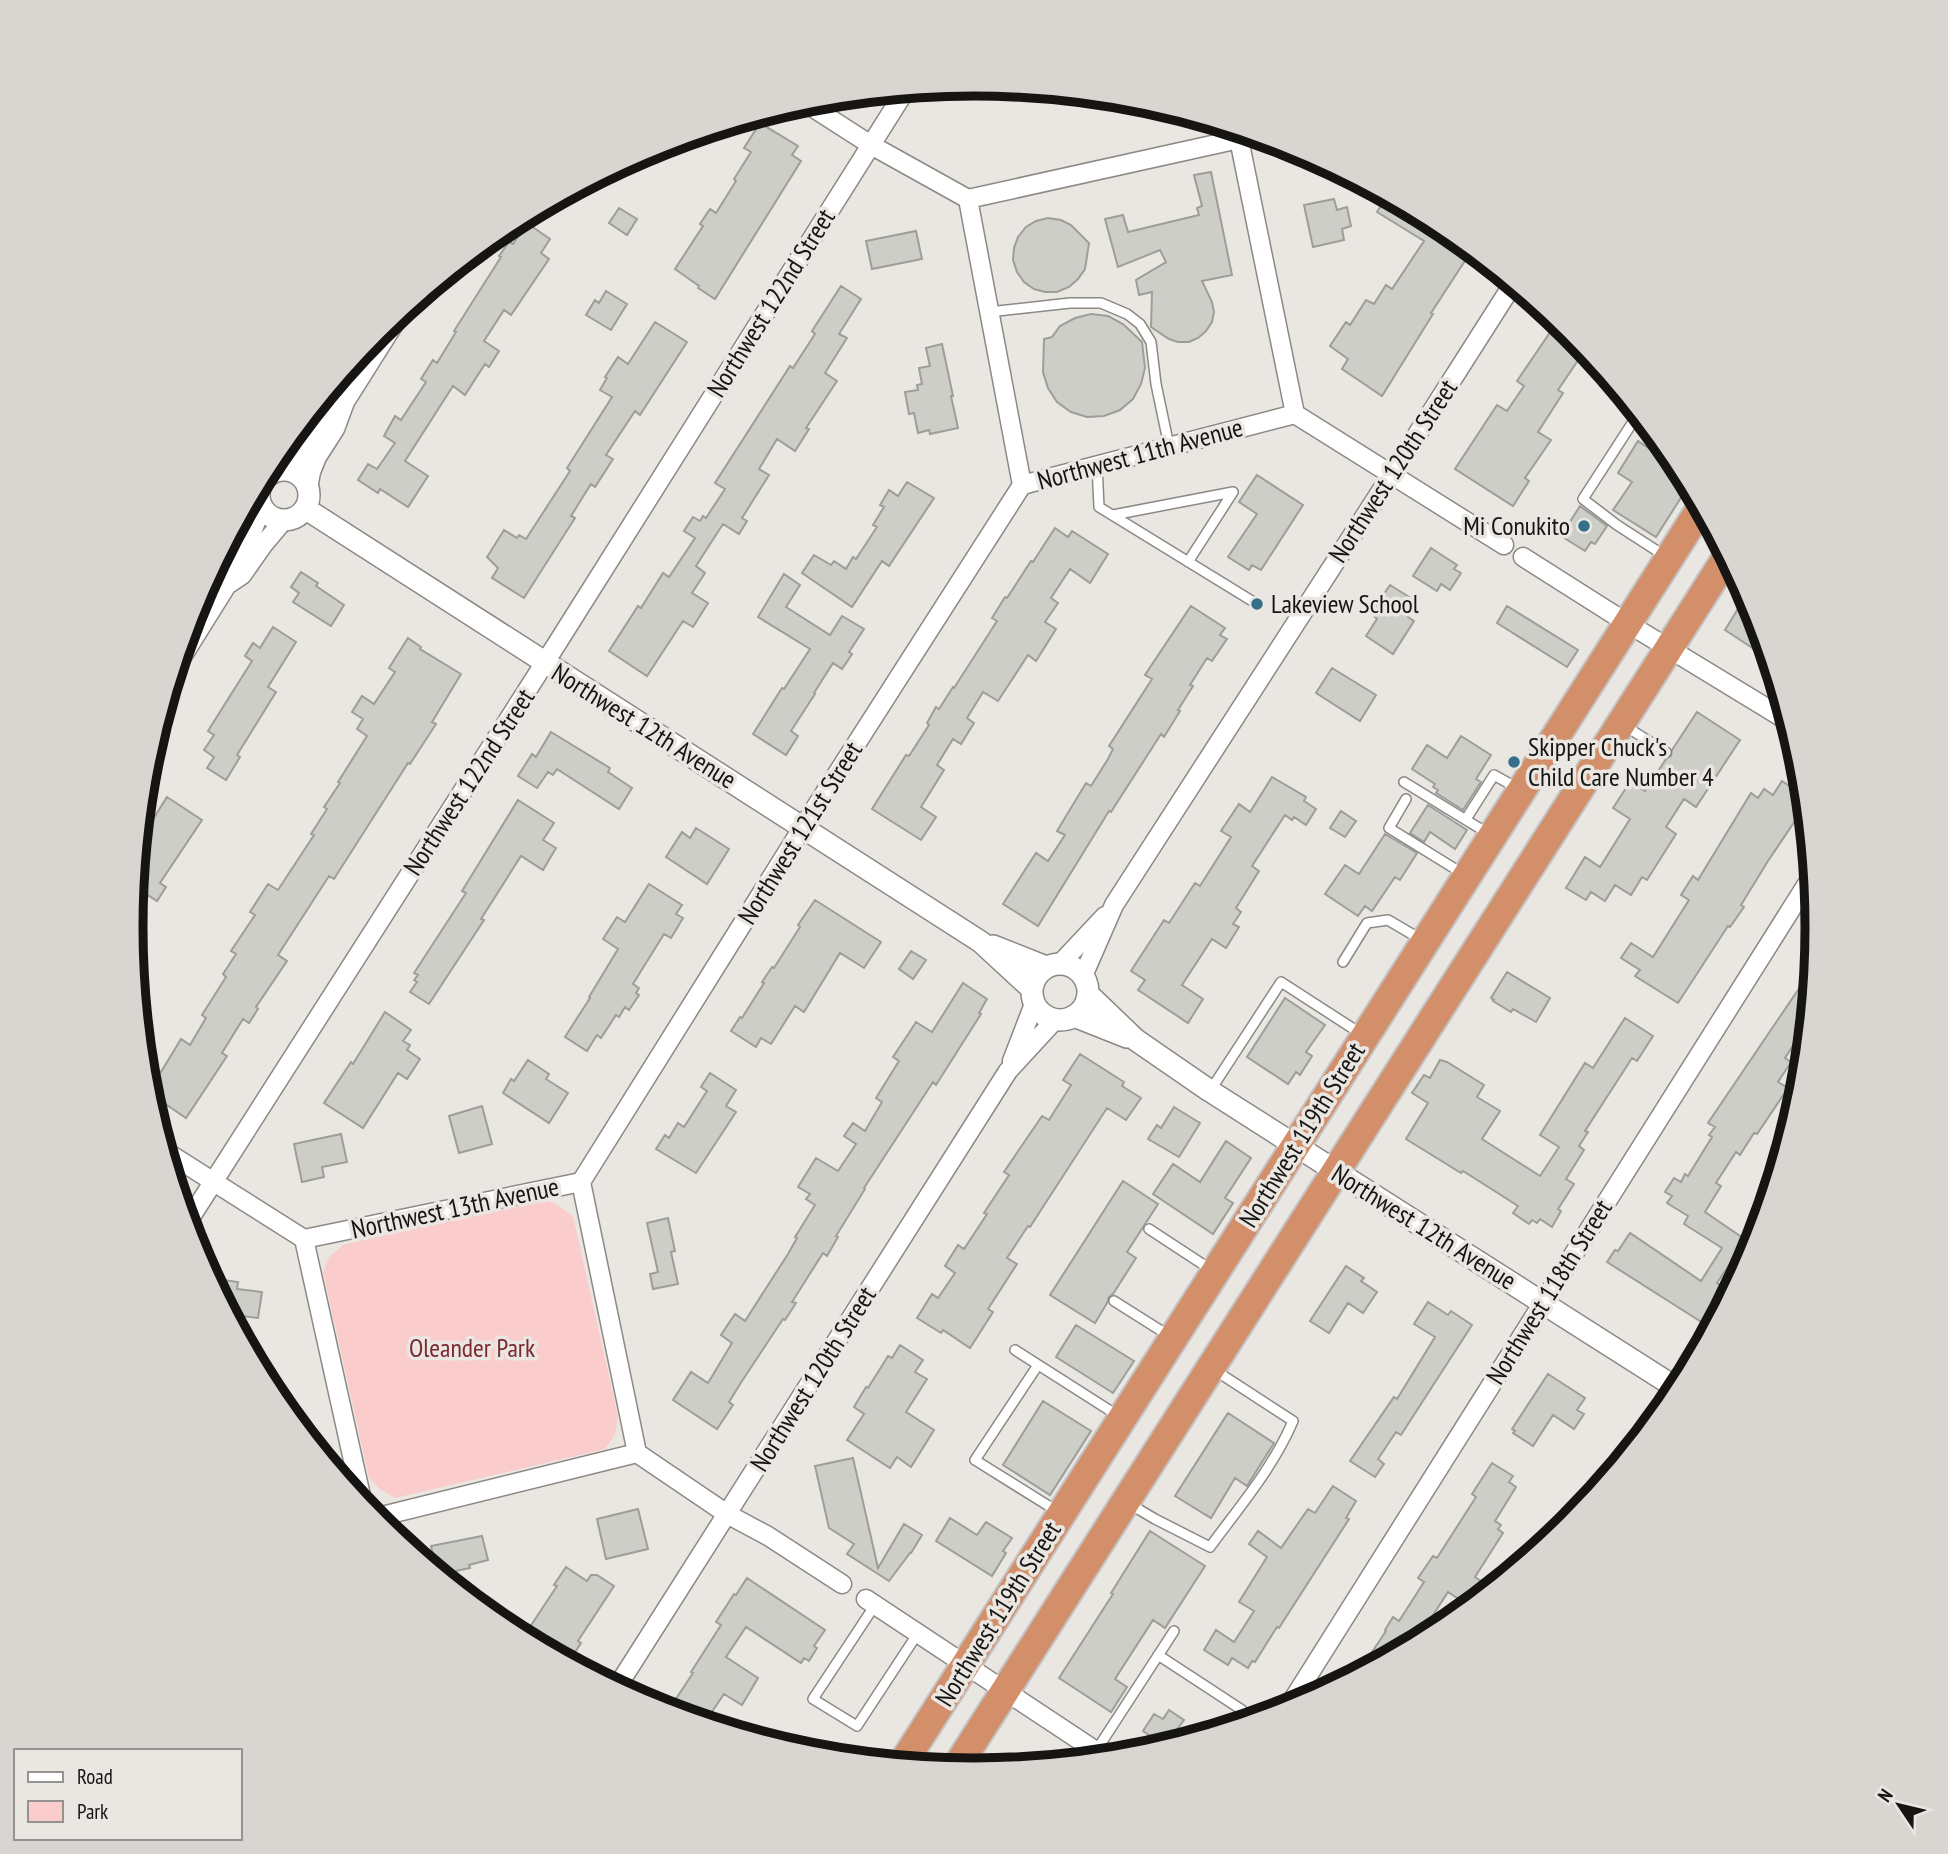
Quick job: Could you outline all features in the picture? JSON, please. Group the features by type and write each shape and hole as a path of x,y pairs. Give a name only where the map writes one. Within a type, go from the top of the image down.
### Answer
{"highway":[{"name":"Northwest 119th Street","path":"908,1755 1695,517"},
{"name":"Northwest 119th Street","path":"963,1758 1721,565"}],"street":[{"name":"Northwest 122nd Street","path":"194,1213 545,663 899,100"},
{"path":"818,111 871,145 968,199 1233,138"},
{"path":"1242,140 1295,414 1504,545"},
{"name":"Northwest 11th Avenue","path":"968,199 1022,485 1295,414"},
{"name":"Northwest 120th Street","path":"1053,965 1114,905 1508,291"},
{"path":"261,502 270,516 290,520 299,516 307,498 314,465 335,429 345,402 379,348"},
{"path":"282,466 306,450 325,422 345,402"},
{"name":"Northwest 12th Avenue","path":"279,471 298,473 305,480 307,498 545,663 981,942 1033,996"},
{"name":"Northwest 121st Street","path":"581,1182 803,827 1022,485"},
{"path":"197,633 227,585 232,568 250,537 256,510"},
{"path":"227,585 242,575 262,545 284,520"},
{"path":"1522,557 1776,714"},
{"name":"Northwest 118th Street","path":"1297,1692 1804,889"},
{"name":"Northwest 120th Street","path":"1085,985 1114,905"},
{"name":"Northwest 12th Avenue","path":"981,942 1053,965"},
{"path":"1053,965 1069,965 1077,970 1085,985 1086,1003 1081,1010 1065,1018 1046,1017 1039,1011 1033,996 1036,976 1053,965"},
{"name":"Northwest 12th Avenue","path":"1085,985 1136,1040 1210,1091 1669,1383"},
{"name":"Northwest 120th Street","path":"622,1679 1008,1071 1033,996"},
{"name":"Northwest 12th Avenue","path":"1065,1018 1136,1040"},
{"name":"Northwest 120th Street","path":"1008,1071 1065,1018"},
{"path":"177,1158 304,1239 359,1485"},
{"name":"Northwest 13th Avenue","path":"304,1239 581,1182 636,1453"},
{"path":"388,1515 636,1453 727,1514 768,1536 842,1584"},
{"path":"870,1602 1094,1749"}],"lane":[{"path":"989,312 1069,303 1101,303 1127,314 1140,324 1151,342 1156,384 1169,446"},
{"path":"1633,421 1583,499 1617,525 1669,558"},
{"path":"1097,465 1099,507 1257,604"},
{"path":"1113,515 1233,492 1188,562"},
{"path":"1621,723 1666,752"},
{"path":"1466,819 1494,775 1521,791"},
{"path":"1404,782 1492,835"},
{"path":"1406,799 1389,828 1466,876"},
{"path":"1343,962 1367,923 1388,920 1424,942"},
{"path":"1210,1091 1281,982 1365,1035"},
{"path":"1149,1229 1215,1272"},
{"path":"1114,1301 1173,1338"},
{"path":"1015,1350 1122,1418"},
{"path":"1038,1365 975,1460 1062,1513"},
{"path":"1126,1502 1210,1547 1283,1445 1293,1421 1211,1368"},
{"path":"870,1602 813,1699 857,1726 918,1633"},
{"path":"1105,1747 1174,1631"},
{"path":"1158,1655 1242,1710"}],"green space":[{"name":"Oleander Park","path":"536,1197 556,1204 573,1216 618,1416 615,1435 605,1449 395,1498 381,1490 369,1478 323,1272 329,1257 343,1245"}],"building":[{"path":"762,124 798,146 792,155 801,161 715,299 675,269 703,226 700,224 710,209 716,213 736,181 734,179 751,152 744,148 759,125"},
{"path":"1211,172 1232,275 1202,281 1212,302 1212,322 1198,338 1189,342 1178,342 1151,327 1152,292 1139,295 1136,280 1166,262 1160,250 1118,267 1105,219 1123,215 1128,232 1199,215 1197,208 1202,206 1194,175"},
{"path":"1334,199 1337,210 1347,207 1351,226 1342,229 1344,240 1313,247 1304,205"},
{"path":"1382,204 1436,236 1467,258 1382,396 1342,369 1348,359 1330,346 1346,322 1350,325 1366,300 1374,304 1386,285 1392,289 1424,241 1377,212"},
{"path":"619,208 637,219 627,235 609,223"},
{"path":"1048,218 1071,225 1089,243 1085,269 1069,287 1057,292 1034,289 1024,282 1013,260 1018,237 1026,227"},
{"path":"530,225 550,239 541,253 549,259 511,315 504,310 484,341 499,351 489,367 485,364 465,395 453,386 405,461 428,476 408,507 380,489 378,493 358,480 368,464 377,469 395,443 384,436 395,416 401,420 426,382 421,379 433,360 437,363 501,257 499,256 509,242 513,244 523,230"},
{"path":"916,231 922,259 872,269 866,241"},
{"path":"841,286 861,299 839,334 847,338 825,373 837,381 806,428 809,429 795,451 777,439 759,469 769,475 742,518 747,521 739,534 723,524 696,566 705,573 692,593 708,603 693,627 683,621 647,676 609,651 663,573 669,577 695,538 684,531 693,517 700,521 703,516 706,518 725,489 715,483 790,366 793,368 815,334 812,331"},
{"path":"606,291 627,304 611,330 586,315 595,300 599,303"},
{"path":"1091,314 1108,316 1123,324 1142,342 1145,368 1133,399 1120,410 1104,416 1087,417 1071,412 1057,402 1048,388 1043,372 1044,339 1052,337 1060,326 1075,318"},
{"path":"655,322 687,342 640,415 635,411 606,455 613,459 595,487 591,484 571,516 575,518 524,598 492,578 498,568 487,557 504,530 517,538 519,535 526,539 570,471 567,468 612,397 600,390 607,378 605,377 618,357 628,364"},
{"path":"1551,331 1579,359 1558,390 1563,393 1538,432 1551,440 1525,478 1529,481 1513,506 1455,469 1497,405 1507,411 1524,386 1517,381"},
{"path":"942,344 958,428 930,434 929,430 918,433 914,413 909,414 905,392 918,390 917,385 922,384 919,368 930,366 926,348"},
{"path":"1638,441 1653,451 1683,495 1656,537 1613,510 1632,482 1618,473"},
{"path":"1257,475 1303,505 1261,570 1252,565 1249,570 1228,557 1257,514 1239,502"},
{"path":"907,482 934,498 889,566 882,561 852,607 802,573 814,555 831,565 834,561 846,569 853,557 856,559 877,527 873,525 884,507 880,505 889,490 898,496"},
{"name":"Mi Conukito","path":"1580,506 1607,526 1595,544 1591,542 1585,551 1561,536"},
{"path":"1055,528 1068,537 1072,531 1108,554 1090,583 1070,569 1051,598 1058,603 1045,622 1056,629 1036,661 1028,655 998,701 983,692 967,718 974,723 961,744 953,739 937,765 944,770 921,807 936,817 921,840 872,809 906,755 909,756 929,725 927,723 936,707 939,709 954,688 997,621 992,618 1005,597 1007,598"},
{"path":"1431,548 1457,565 1454,569 1461,573 1450,590 1441,584 1437,591 1413,576"},
{"path":"301,572 344,605 331,626 293,602 299,593 291,587"},
{"path":"784,574 800,585 786,607 830,635 842,616 864,629 842,669 833,663 814,693 791,731 798,736 786,755 753,734 810,649 758,617"},
{"path":"1390,585 1414,600 1405,615 1414,621 1393,654 1366,636 1377,619 1372,611"},
{"path":"1740,605 1758,652 1725,630"},
{"path":"1191,606 1225,628 1220,635 1227,639 1212,661 1207,658 1164,737 1161,734 1111,812 1109,811 1038,926 1003,904 1036,853 1048,861 1065,835 1057,831 1086,783 1091,786 1108,759 1113,749 1109,746 1152,679 1145,675"},
{"path":"1507,606 1578,650 1567,667 1497,623"},
{"path":"273,627 296,642 268,687 276,692 237,755 240,757 226,780 207,768 214,757 204,750 214,735 208,731 252,661 245,656 253,643 260,648"},
{"path":"408,638 421,647 420,649 461,674 432,722 436,724 410,764 408,763 334,879 329,876 278,955 287,961 256,1007 258,1009 249,1023 243,1019 222,1053 227,1056 186,1118 162,1102 156,1068 161,1072 181,1039 190,1045 206,1018 202,1015 226,977 223,974 236,954 231,951 255,915 250,912 268,884 278,890 314,835 311,834 327,809 324,807 367,736 357,729 363,719 352,712 362,696 374,704 395,672 389,668"},
{"path":"1332,668 1376,695 1360,721 1316,693"},
{"path":"1697,712 1740,740 1696,807 1684,799 1666,827 1676,834 1647,880 1642,877 1631,895 1615,885 1605,901 1591,892 1586,900 1566,888 1585,857 1600,867 1630,819 1613,808 1630,782 1645,791 1666,759 1671,756 1672,750"},
{"path":"551,732 610,768 608,772 632,788 619,809 557,769 553,775 548,772 537,788 518,776 532,754 536,757"},
{"path":"1461,736 1491,755 1476,779 1481,782 1463,810 1436,793 1438,790 1433,787 1435,784 1412,769 1427,745 1447,758"},
{"path":"1272,777 1306,797 1304,801 1316,809 1306,825 1285,815 1252,866 1259,871 1236,908 1241,912 1233,924 1239,927 1226,948 1212,939 1182,985 1203,999 1188,1023 1138,990 1145,980 1131,971 1164,920 1169,923 1195,883 1200,886 1231,837 1221,831 1239,804 1250,812"},
{"path":"1782,781 1793,788 1798,817 1741,905 1744,907 1730,927 1728,926 1678,1003 1635,976 1640,970 1621,958 1631,943 1653,957 1689,900 1681,895 1693,876 1698,880 1751,793 1758,798 1764,789 1773,795"},
{"path":"167,797 202,820 160,883 166,887 157,901 144,893 149,825"},
{"path":"518,800 554,823 543,840 556,848 543,870 521,856 481,919 484,920 429,1004 410,992 417,982 414,980 418,975 414,973 466,893 462,891"},
{"path":"1428,805 1467,830 1455,849 1430,832 1424,842 1410,833"},
{"path":"1341,811 1356,821 1345,837 1330,828"},
{"path":"696,828 729,849 707,884 666,857 682,832 690,838"},
{"path":"1385,834 1417,853 1400,880 1395,877 1372,911 1365,906 1358,916 1325,894 1345,865 1359,874"},
{"path":"649,884 682,905 676,914 683,918 671,938 664,934 633,984 639,988 636,993 639,995 629,1010 625,1007 619,1017 616,1015 601,1038 597,1035 587,1051 565,1037 618,949 603,939 617,917 625,922"},
{"path":"815,900 881,942 864,968 840,953 804,1012 795,1006 771,1044 761,1038 756,1047 731,1031 740,1017 742,1018"},
{"path":"911,951 926,960 913,979 899,969"},
{"path":"1507,972 1550,998 1536,1022 1513,1009 1511,1012 1491,998"},
{"path":"963,983 987,999 979,1013 981,1014 936,1085 933,1082 864,1188 827,1256 823,1253 792,1302 796,1303 729,1402 733,1405 717,1429 673,1400 691,1372 708,1383 732,1343 721,1335 735,1314 745,1321 788,1254 815,1205 806,1199 810,1194 798,1187 816,1158 838,1171 856,1144 844,1136 853,1123 865,1131 882,1102 876,1098 899,1061 893,1057 916,1022 932,1032"},
{"path":"1800,987 1802,988 1797,1039 1785,1058 1791,1062 1778,1082 1788,1088 1740,1155 1736,1152 1716,1183 1721,1186 1705,1212 1744,1239 1717,1283 1722,1287 1703,1323 1607,1262 1630,1233 1701,1281 1722,1248 1684,1224 1688,1216 1667,1203 1672,1196 1665,1192 1674,1178 1681,1182 1685,1174 1688,1176 1712,1137 1709,1135 1715,1127 1708,1123"},
{"path":"1285,998 1325,1025 1306,1052 1312,1056 1300,1075 1296,1072 1288,1084 1247,1057"},
{"path":"385,1012 411,1030 403,1041 410,1045 407,1050 420,1059 407,1079 398,1073 363,1128 324,1103 351,1062 353,1064"},
{"path":"1625,1018 1653,1036 1637,1061 1632,1058 1585,1131 1588,1132 1579,1146 1584,1150 1566,1179 1574,1184 1558,1209 1561,1211 1552,1227 1540,1219 1537,1223 1532,1220 1529,1224 1513,1213 1518,1206 1406,1139 1428,1103 1412,1093 1424,1075 1430,1078 1440,1060 1484,1085 1477,1097 1500,1111 1482,1139 1540,1176 1559,1147 1540,1135 1585,1063 1593,1068"},
{"path":"1080,1054 1124,1082 1122,1086 1141,1098 1126,1120 1107,1108 1007,1258 1017,1264 988,1309 993,1312 970,1348 943,1330 941,1333 917,1318 932,1294 938,1298 955,1273 945,1266 958,1245 964,1249 987,1214 984,1213 1009,1175 1004,1172 1042,1116 1049,1120 1071,1085 1063,1080"},
{"path":"528,1060 549,1074 546,1079 568,1093 549,1123 503,1093"},
{"path":"710,1073 736,1090 726,1106 736,1112 696,1173 656,1149 665,1135 669,1138 678,1123 684,1127 707,1091 701,1087"},
{"path":"482,1106 492,1144 459,1153 449,1116"},
{"path":"1174,1107 1200,1123 1179,1157 1148,1139 1157,1125 1161,1128"},
{"path":"341,1134 347,1162 322,1167 324,1177 302,1182 294,1144"},
{"path":"1226,1141 1251,1158 1225,1198 1233,1203 1213,1234 1153,1194 1173,1164 1200,1182"},
{"path":"1123,1181 1158,1204 1127,1252 1136,1258 1095,1323 1050,1295"},
{"path":"668,1218 675,1251 671,1252 678,1284 653,1289 650,1274 658,1272 647,1223"},
{"path":"1346,1266 1364,1278 1361,1281 1377,1292 1363,1313 1348,1303 1329,1333 1310,1321"},
{"path":"222,1280 238,1282 237,1289 262,1292 258,1318 241,1316"},
{"path":"1428,1302 1448,1315 1451,1311 1472,1325 1401,1435 1396,1432 1378,1459 1384,1464 1375,1477 1350,1461 1394,1397 1397,1399 1435,1337 1414,1324"},
{"path":"1076,1325 1134,1361 1113,1393 1056,1357"},
{"path":"900,1345 923,1360 915,1372 927,1379 906,1412 934,1430 911,1467 897,1457 890,1468 847,1440 864,1414 854,1407 888,1356 892,1358"},
{"path":"1548,1374 1585,1398 1577,1410 1584,1414 1574,1429 1553,1415 1533,1446 1513,1433 1515,1431 1512,1429"},
{"path":"1043,1401 1091,1431 1050,1495 1003,1465"},
{"path":"1228,1413 1274,1443 1247,1486 1235,1478 1211,1518 1175,1496"},
{"path":"853,1458 878,1568 904,1524 922,1535 889,1581 847,1554 854,1544 829,1528 815,1466"},
{"path":"1492,1463 1513,1476 1509,1482 1516,1487 1495,1521 1501,1525 1498,1529 1503,1533 1475,1577 1484,1583 1460,1600 1448,1592 1428,1623 1369,1657 1393,1617 1399,1621 1424,1582 1418,1578 1433,1556 1437,1558 1476,1497 1472,1494"},
{"path":"1333,1486 1356,1501 1346,1518 1349,1519 1255,1662 1252,1661 1248,1668 1232,1658 1228,1665 1204,1650 1216,1630 1234,1642 1254,1611 1239,1602 1267,1557 1249,1544 1258,1531 1281,1548 1308,1509 1315,1513"},
{"path":"638,1509 648,1549 606,1559 597,1519"},
{"path":"950,1518 977,1535 986,1522 1012,1538 992,1576 936,1541"},
{"path":"1150,1531 1205,1566 1165,1628 1153,1620 1115,1679 1127,1687 1111,1712 1059,1678"},
{"path":"482,1536 488,1560 451,1572 434,1558 431,1546"},
{"path":"566,1567 587,1581 591,1575 597,1575 614,1586 578,1641 581,1643 574,1654 529,1628 557,1586 554,1585"},
{"path":"747,1578 825,1630 814,1646 817,1648 809,1661 804,1658 801,1663 746,1627 726,1657 758,1678 742,1705 724,1694 710,1715 674,1702 721,1625 716,1622 734,1594 736,1595"},
{"path":"1169,1710 1184,1720 1178,1728 1182,1731 1153,1738 1143,1731 1154,1714 1163,1719"}],"place":[{"name":"Mi Conukito","path":"1584,526"},
{"name":"Lakeview School","path":"1257,604"},
{"name":"Skipper Chuck's Child Care Number 4","path":"1514,762"}]}
